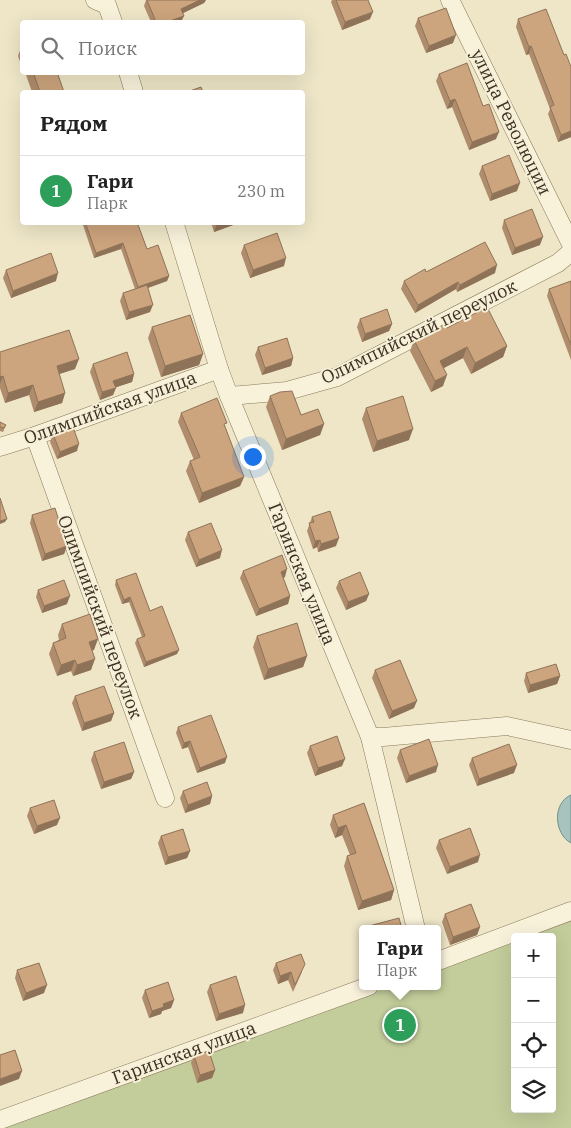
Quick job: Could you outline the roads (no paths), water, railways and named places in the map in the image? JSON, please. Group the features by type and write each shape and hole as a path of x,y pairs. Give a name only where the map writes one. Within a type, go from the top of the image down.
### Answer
{"street":[{"path":"95,0 107,5 112,20"},
{"name":"улица Революции","path":"450,0 571,244"},
{"path":"129,75 133,90"},
{"name":"Гаринская улица","path":"175,225 229,396 370,737 415,925"},
{"name":"Олимпийский переулок","path":"229,396 287,391 337,376 558,263 571,252"},
{"name":"Олимпийская улица","path":"0,447 219,369"},
{"name":"Олимпийский переулок","path":"35,436 165,798"},
{"path":"370,737 507,726 571,740"},
{"path":"441,960 571,911"},
{"name":"Гаринская улица","path":"0,1120 359,990"}],"water":[{"path":"571,795 571,843 561,833 558,811 565,799"}],"place":[{"name":"Гари","path":"400,1025"}]}
